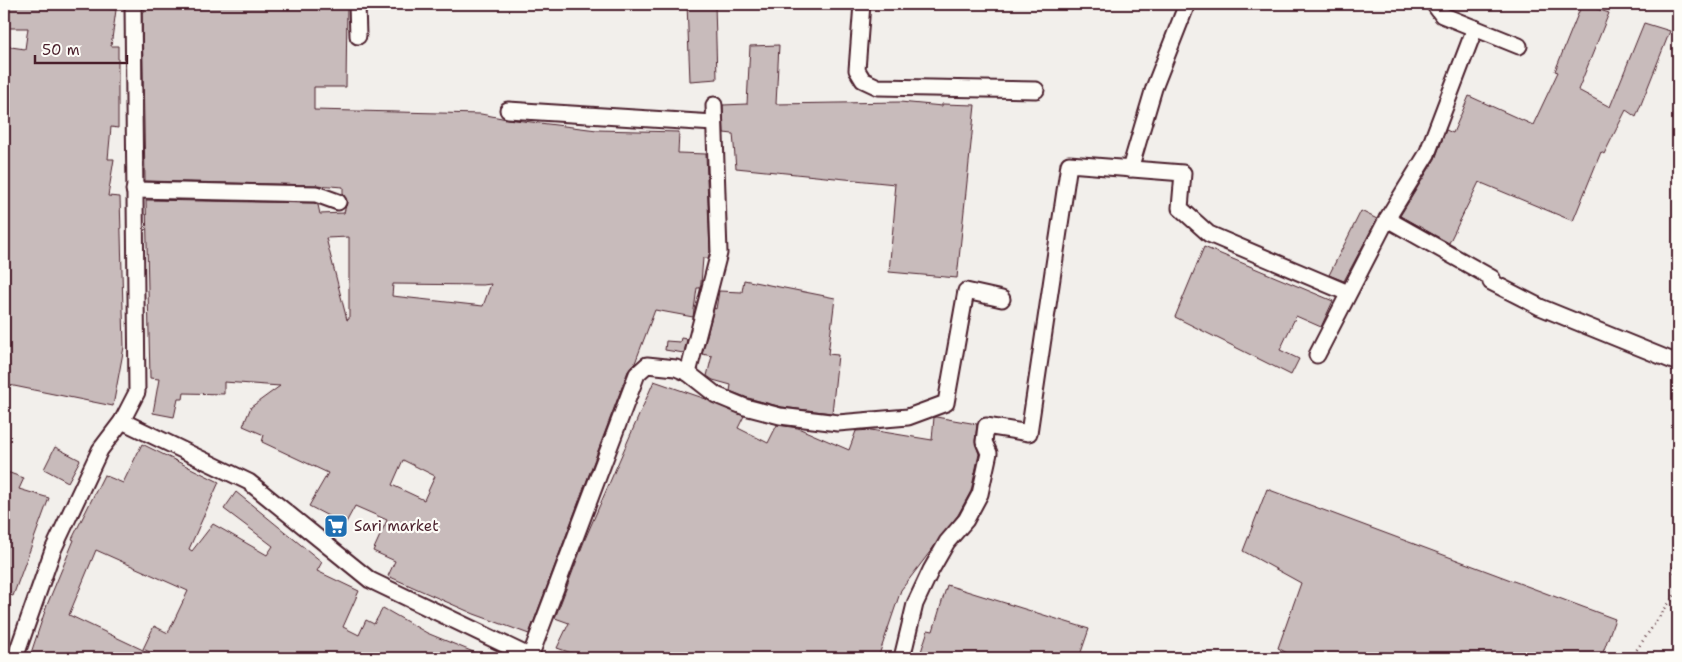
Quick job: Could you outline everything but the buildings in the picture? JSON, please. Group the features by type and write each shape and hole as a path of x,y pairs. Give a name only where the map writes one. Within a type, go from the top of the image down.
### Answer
{"street":[{"path":"15,658 53,550 100,450 122,421 137,392 133,4"},
{"path":"357,4 358,36"},
{"path":"862,4 858,70 864,80 878,87 1036,90"},
{"path":"1130,169 1154,88 1187,4"},
{"path":"1434,4 1442,15 1519,46"},
{"path":"1318,355 1387,219 1427,154 1475,28"},
{"path":"688,373 719,253 714,105"},
{"path":"508,110 714,123"},
{"path":"902,658 915,604 931,570 947,542 966,520 980,494 989,453 984,442 986,426 1029,433 1069,164 1183,174 1180,208 1209,234 1348,293"},
{"path":"134,190 316,194 338,202"},
{"path":"1387,219 1492,278 1491,282 1532,302 1678,364"},
{"path":"122,421 249,482 370,580 532,658 637,374 647,365 661,365 688,373 716,395 745,407 780,416 838,423 908,417 946,403 966,291 1002,299"}],"path":[{"path":"1678,553 1673,568 1678,580"},
{"path":"1631,658 1678,590"}],"place":[{"name":"Sari market","path":"336,526"}]}
